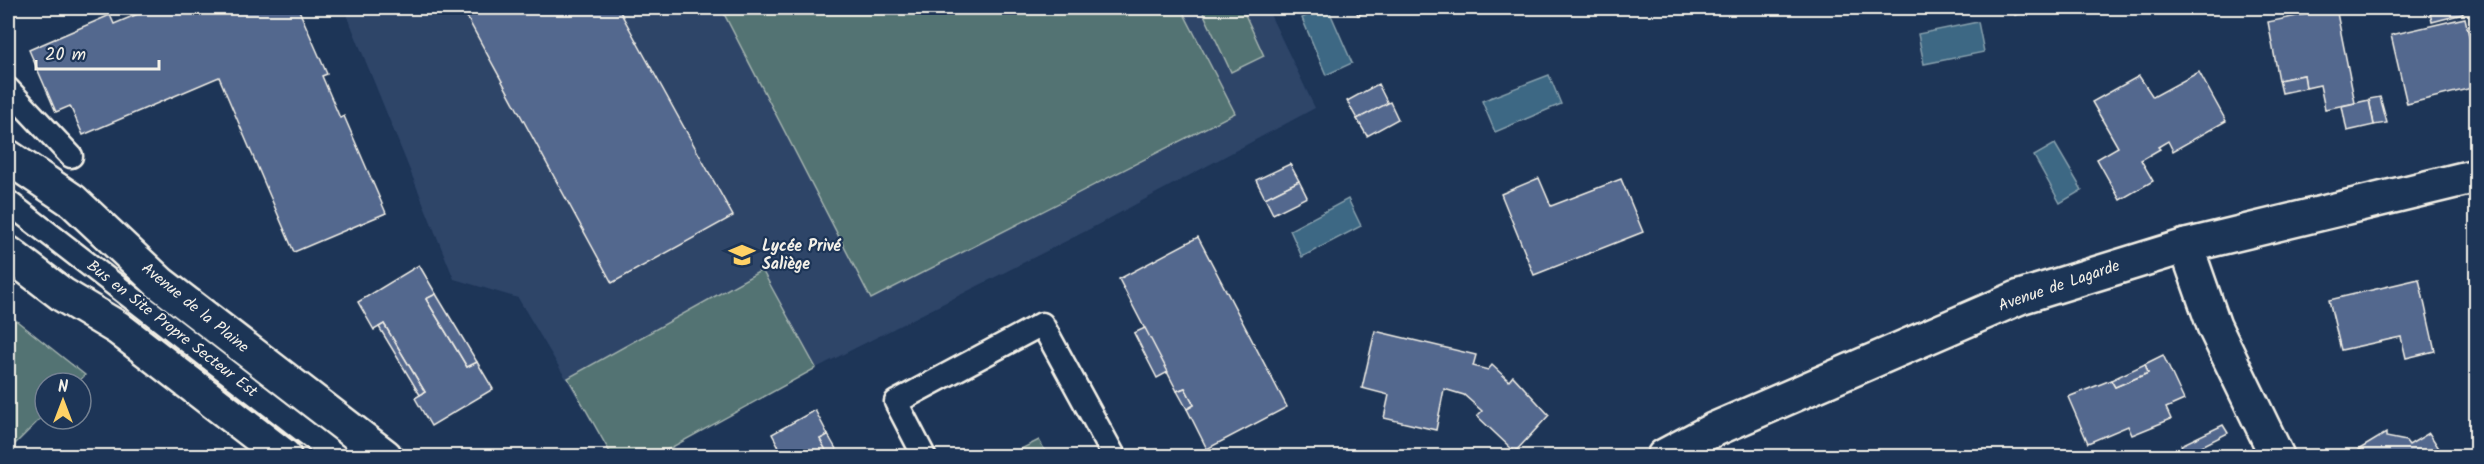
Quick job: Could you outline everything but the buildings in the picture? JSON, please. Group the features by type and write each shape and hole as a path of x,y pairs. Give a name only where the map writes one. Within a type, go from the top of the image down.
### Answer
{"street":[{"name":"Avenue de la Plaine","path":"8,157 74,201 160,283 385,456"},
{"name":"Avenue de Lagarde","path":"1664,456 1713,430 1984,311 2091,274 2186,246 2476,176"},
{"path":"2186,246 2214,326 2277,456"},
{"path":"8,253 63,295 118,328 284,456"}],"lane":[{"path":"8,89 72,156"},
{"name":"Bus en Site Propre Secteur Est","path":"8,202 336,456"},
{"path":"924,456 896,402 1042,324 1114,456"}],"shaded area":[{"name":"Lycée Privé Saliège","path":"344,8 1267,8 1315,108 1086,231 816,368 656,456 612,456 518,298 454,279"},
{"path":"1310,8 1328,8 1352,63 1326,75 1302,18 1308,15"},
{"path":"1978,22 1984,52 1924,64 1918,34"},
{"path":"1549,75 1561,104 1495,132 1482,101"},
{"path":"2055,144 2082,190 2060,203 2034,156"},
{"path":"1348,199 1361,226 1302,257 1290,230"}],"green space":[{"path":"721,8 1181,8 1235,113 871,299"},
{"path":"1201,8 1242,8 1264,56 1231,72"},
{"path":"762,270 816,368 656,456 612,456 568,378"},
{"path":"8,314 80,371 33,371 33,426 8,451"},
{"path":"1039,440 1048,456 1007,456"}],"place":[{"name":"Lycée Privé Saliège","path":"742,255"}]}
